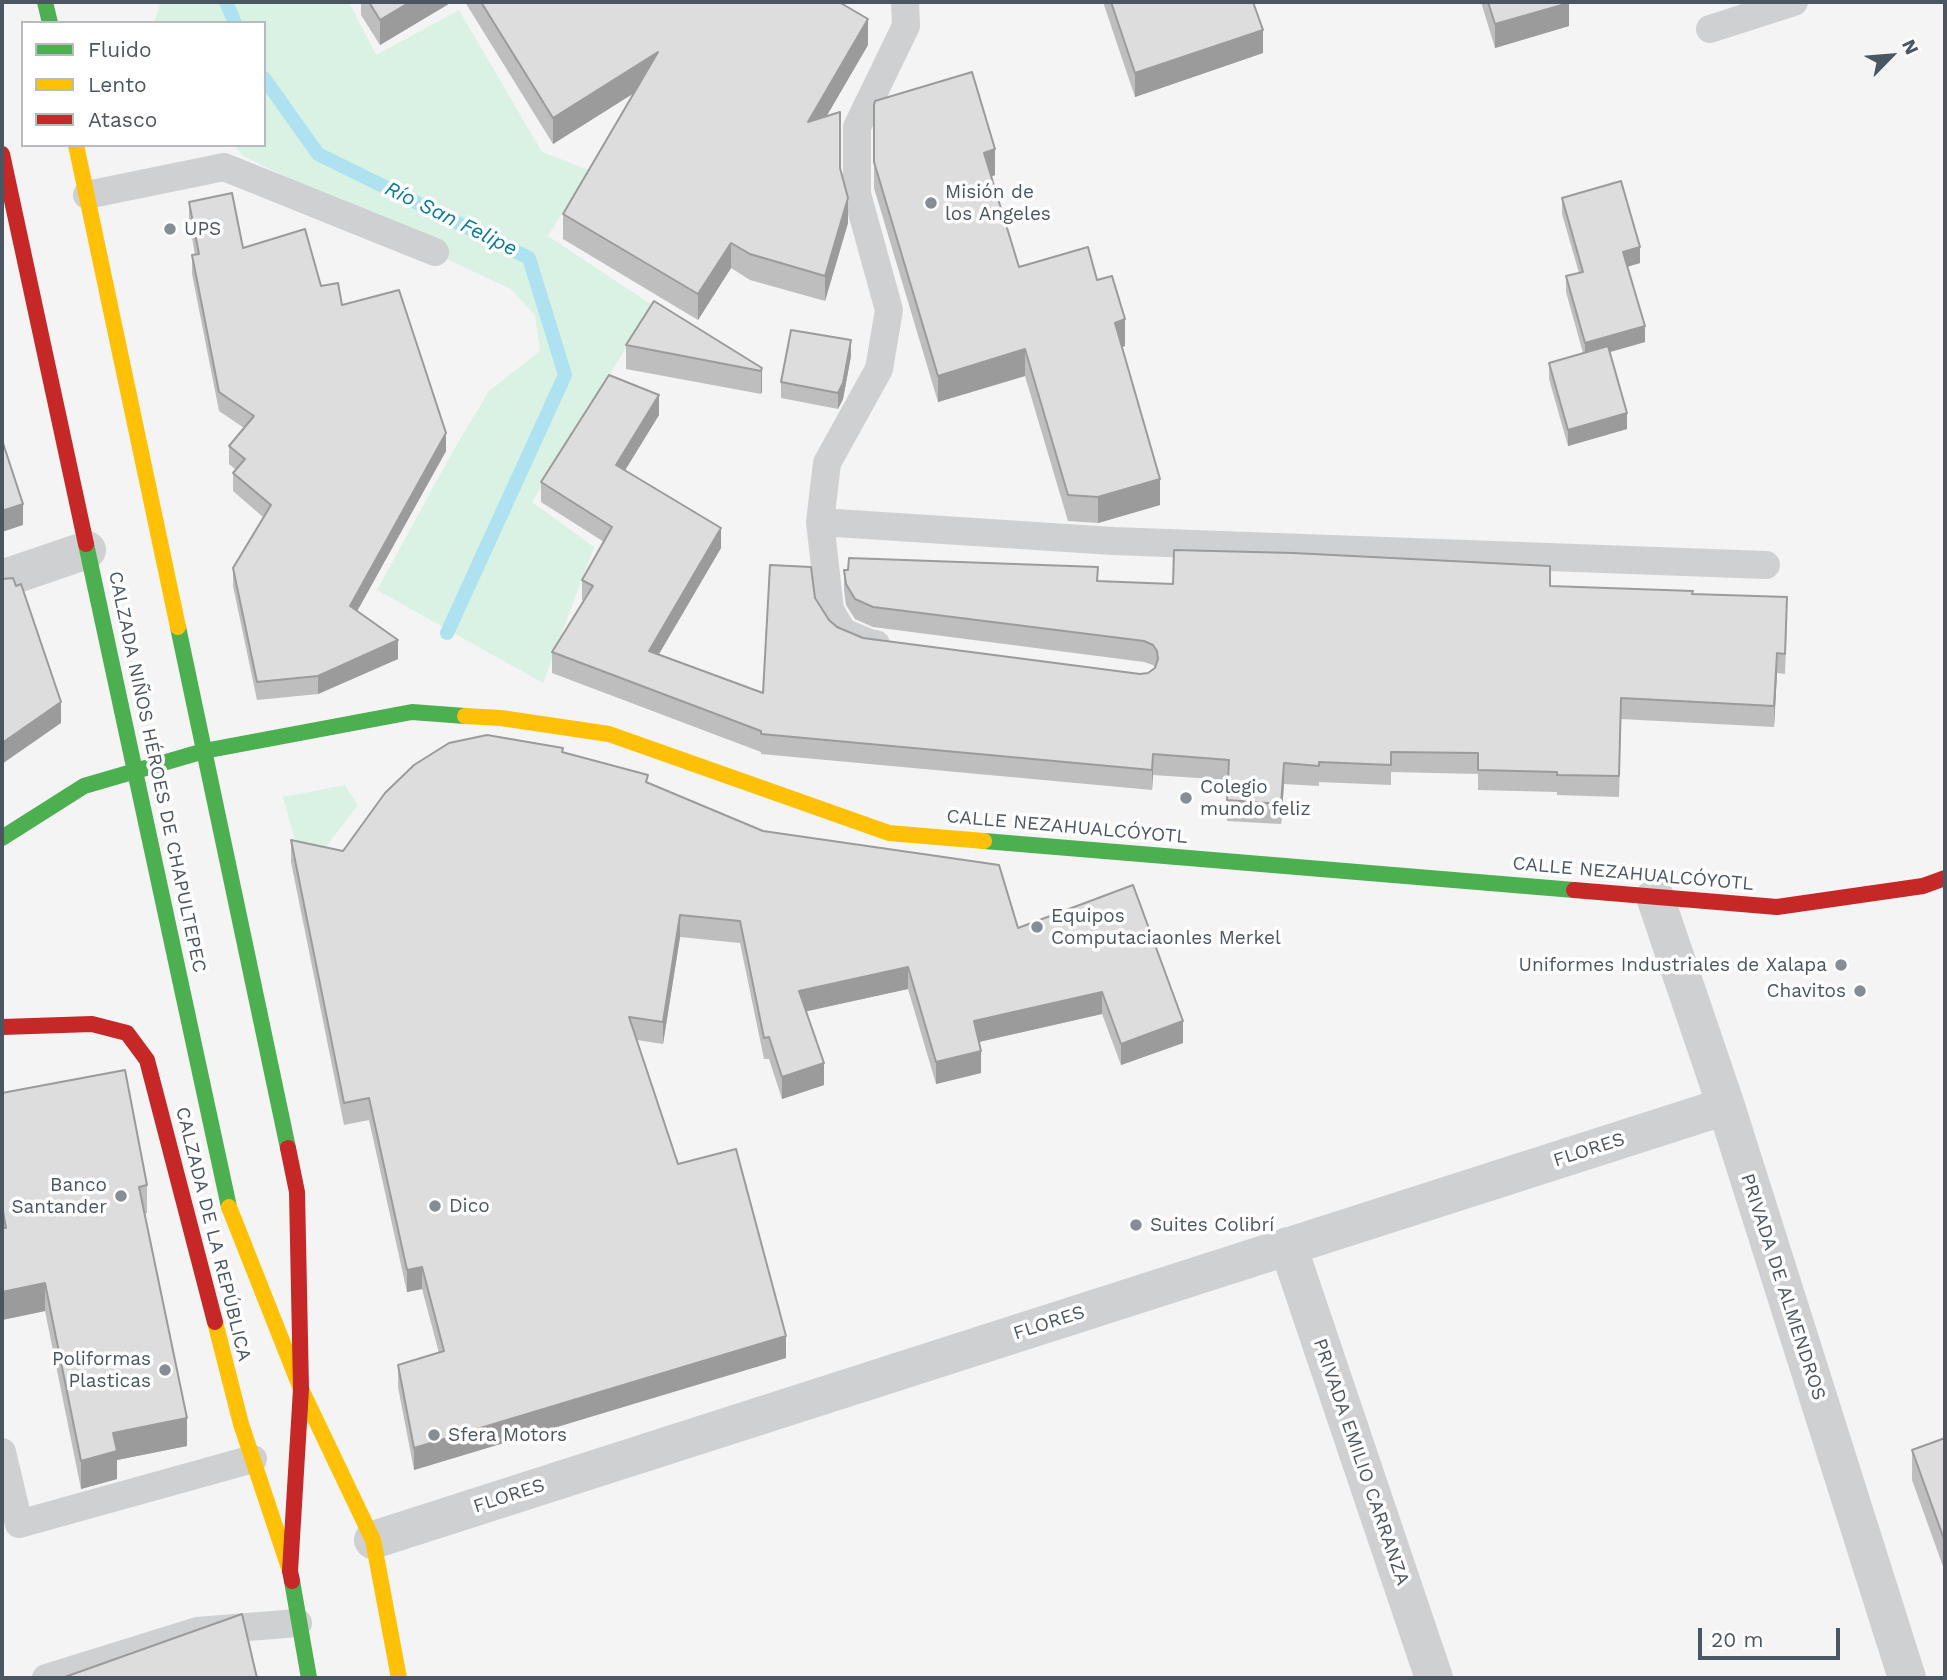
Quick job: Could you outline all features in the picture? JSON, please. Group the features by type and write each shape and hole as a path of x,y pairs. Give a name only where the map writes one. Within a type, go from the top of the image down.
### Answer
{"main road":[{"path":"45,2 50,21"},
{"name":"CALZADA NIÑOS HÉROES DE CHAPULTEPEC","path":"76,147 297,1192 301,1389 290,1571 309,1678"},
{"name":"CALZADA NIÑOS HÉROES DE CHAPULTEPEC","path":"2,154 229,1207 301,1389 373,1540 399,1678"},
{"name":"CALLE NEZAHUALCÓYOTL","path":"2,838 84,786 204,751 412,712 501,718 609,734 889,833 1777,907 1923,886 1945,878"},
{"name":"CALZADA DE LA REPÚBLICA","path":"2,1027 92,1024 127,1033 147,1060 241,1424 290,1571"}],"street":[{"path":"2,579 88,550"},
{"name":"PRIVADA DE ALMENDROS","path":"1655,897 1726,1106 1908,1678"},
{"name":"FLORES","path":"373,1540 1726,1106"},
{"name":"PRIVADA EMILIO CARRANZA","path":"1288,1246 1434,1678"}],"lane":[{"path":"896,647 869,643 844,632 830,610 820,522 827,463 879,369 889,310 857,194 857,127 906,26 905,2"},
{"path":"1710,29 1794,2"},
{"path":"87,195 224,167 435,252"},
{"path":"820,522 1113,541 1766,565"},
{"path":"2,1452 19,1524 253,1460"},
{"path":"46,1678 197,1631 298,1623"}],"green space":[{"path":"161,2 349,2 376,55 459,10 542,152 589,170 548,236 652,305 532,502 594,547 543,683 377,590 489,391 540,351 535,315 511,289 242,155 236,147 266,147 266,21 155,21"},
{"path":"345,785 358,805 318,857 298,851 283,797"}],"building":[{"path":"369,2 410,2 380,20"},
{"path":"481,2 839,2 868,19 808,122 840,112 840,168 848,198 825,276 750,254 731,243 698,294 563,214 658,52 553,118"},
{"path":"1111,2 1253,2 1263,30 1135,73"},
{"path":"1488,2 1568,2 1569,3 1495,24"},
{"path":"972,72 995,149 984,153 1019,267 1088,247 1097,280 1112,276 1125,319 1115,323 1160,479 1098,497 1068,495 1025,349 938,376 874,162 874,105 875,101"},
{"path":"1621,181 1640,247 1623,252 1645,326 1585,343 1566,276 1583,272 1562,198"},
{"path":"232,193 243,248 305,229 321,286 338,283 342,305 399,290 446,433 350,606 398,640 318,676 257,682 233,568 271,505 233,473 245,459 229,446 254,416 219,392 192,255 199,254 189,202"},
{"path":"654,301 762,368 761,371 626,345"},
{"path":"791,330 851,340 843,383 838,393 781,382"},
{"path":"1608,346 1627,413 1568,430 1549,363"},
{"path":"609,375 659,395 616,465 721,528 649,651 763,693 770,565 811,567 815,598 829,620 837,627 863,638 1140,674 1155,668 1158,659 1153,645 1144,641 873,607 855,599 846,584 844,570 848,570 849,558 1098,567 1097,581 1173,584 1174,550 1550,566 1550,586 1787,597 1785,654 1777,653 1774,706 1621,698 1619,776 1478,770 1478,753 1391,752 1391,765 1319,762 1319,766 1284,763 1281,804 1227,800 1229,760 1153,754 1152,770 761,734 761,731 552,652 593,586 582,580 612,527 541,482"},
{"path":"2,440 23,504 2,511"},
{"path":"13,578 16,586 21,584 61,702 2,743 2,579"},
{"path":"487,735 563,748 562,752 648,775 646,782 763,831 999,865 1018,928 1133,885 1183,1021 1121,1044 1102,992 974,1021 981,1051 936,1062 908,967 799,991 824,1063 782,1077 769,1037 764,1038 740,921 680,915 663,1022 629,1017 678,1164 736,1149 786,1336 414,1448 398,1365 444,1351 422,1267 407,1270 369,1098 344,1103 291,840 343,851 385,793 414,765 449,743"},
{"path":"125,1070 147,1185 139,1187 187,1418 113,1433 117,1451 81,1461 45,1283 2,1292 2,1228 6,1228 2,1206 2,1093"},
{"path":"1945,1438 1945,1542 1912,1450"},
{"path":"242,1614 257,1678 62,1678"}],"waterway":[{"name":"Río San Felipe","path":"226,2 234,21"},
{"name":"Río San Felipe","path":"266,81 318,154 529,258 565,375 447,633"}],"traffic: fast":[{"path":"45,2 50,21"},
{"path":"86,544 229,1207"},
{"path":"178,627 288,1148"},
{"path":"2,838 84,786 204,751 412,712 465,716"},
{"path":"984,841 1574,890"},
{"path":"292,1581 309,1678"}],"traffic: slow":[{"path":"76,147 178,627"},
{"path":"465,716 501,718 609,734 889,833 984,841"},
{"path":"229,1207 301,1389 373,1540 399,1678"},
{"path":"215,1322 241,1424 290,1571"}],"traffic: jam":[{"path":"2,154 86,544"},
{"path":"1574,890 1777,907 1923,886 1945,878"},
{"path":"2,1027 92,1024 127,1033 147,1060 215,1322"},
{"path":"288,1148 297,1192 301,1389 290,1571 292,1581"}],"place":[{"name":"Misión de los Angeles","path":"931,203"},
{"name":"UPS","path":"170,229"},
{"name":"Colegio mundo feliz","path":"1186,798"},
{"name":"Equipos Computaciaonles Merkel","path":"1037,927"},
{"name":"Uniformes Industriales de Xalapa","path":"1841,965"},
{"name":"Chavitos","path":"1860,991"},
{"name":"Banco Santander","path":"121,1196"},
{"name":"Dico","path":"435,1206"},
{"name":"Suites Colibrí","path":"1136,1225"},
{"name":"Poliformas Plasticas","path":"165,1370"},
{"name":"Sfera Motors","path":"434,1435"}]}
